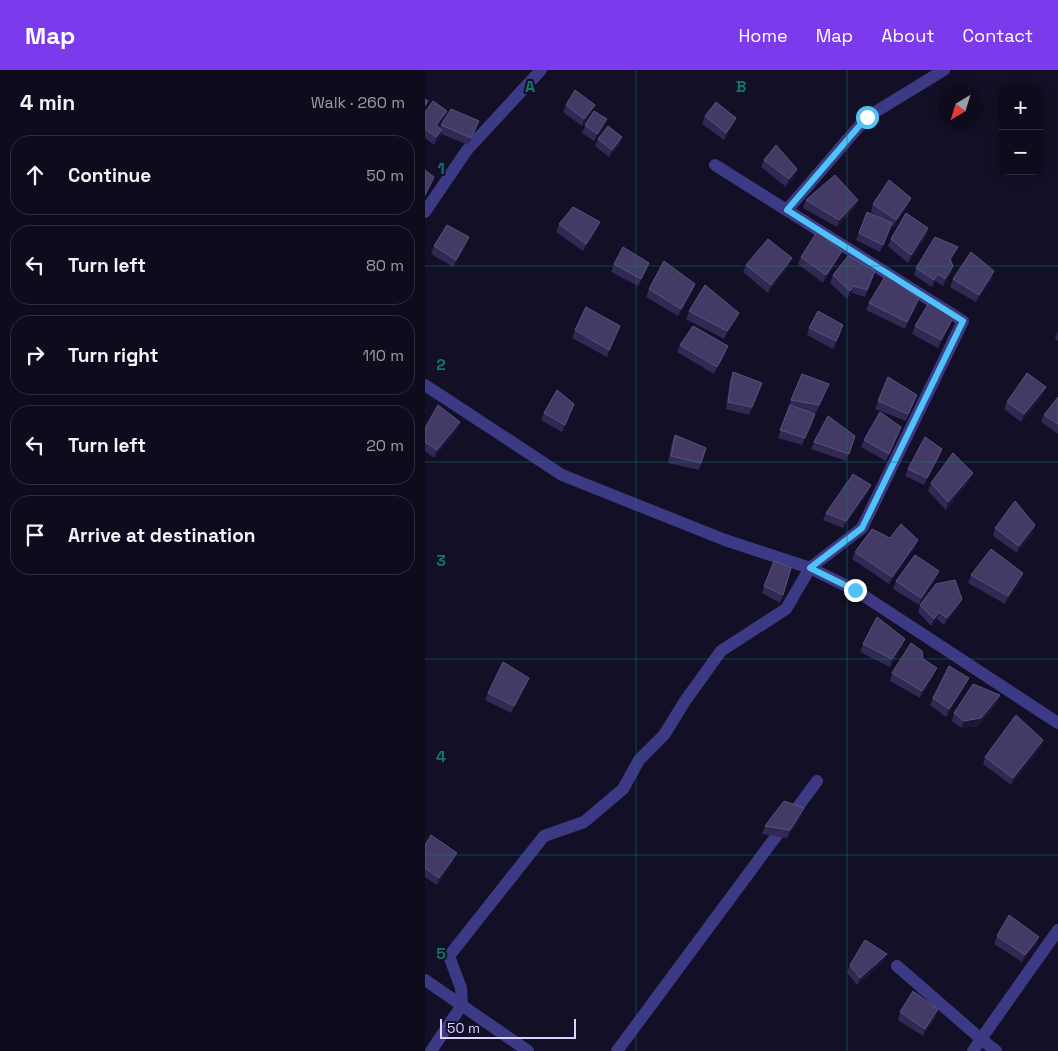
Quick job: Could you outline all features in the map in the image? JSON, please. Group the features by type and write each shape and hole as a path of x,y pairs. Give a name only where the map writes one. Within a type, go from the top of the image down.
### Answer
{"street":[{"path":"425,212 467,150 541,70"},
{"path":"787,210 867,117 944,70"},
{"path":"431,1051 462,1006 461,988 449,956 544,836 584,822 623,789 639,760 664,735 685,701 721,652 787,609 810,568 862,528 963,321 715,165"},
{"path":"425,385 562,475 725,540 810,568 855,590 1058,723"},
{"path":"617,1051 817,781"},
{"path":"973,1051 1058,930"},
{"path":"897,966 996,1051"},
{"path":"425,980 528,1051"}],"building":[{"path":"575,90 595,105 584,119 566,105"},
{"path":"433,101 447,111 436,125 442,130 436,137 425,129 425,112"},
{"path":"716,102 736,118 726,133 705,116"},
{"path":"451,109 479,121 471,138 441,125"},
{"path":"594,111 607,119 597,134 585,125"},
{"path":"608,126 622,137 612,150 598,139"},
{"path":"776,145 797,169 789,179 764,160"},
{"path":"425,170 434,177 425,195"},
{"path":"835,175 858,200 839,220 806,200"},
{"path":"889,180 911,198 896,220 873,204"},
{"path":"573,207 600,222 586,244 559,224"},
{"path":"867,212 892,223 883,245 859,233"},
{"path":"906,213 928,228 911,255 891,239"},
{"path":"447,225 469,237 456,260 434,246"},
{"path":"817,232 842,251 826,275 801,257"},
{"path":"935,237 958,247 950,259 953,266 945,279 938,274 934,280 916,268"},
{"path":"768,239 792,258 771,285 746,265"},
{"path":"623,247 649,263 641,279 614,264"},
{"path":"971,252 994,271 979,295 953,279"},
{"path":"848,256 875,271 867,290 854,286 850,291 833,275"},
{"path":"664,261 695,284 681,309 649,289"},
{"path":"886,275 919,298 907,322 869,303"},
{"path":"705,285 739,313 727,331 689,311"},
{"path":"930,301 954,316 941,340 915,326"},
{"path":"586,307 620,326 609,350 575,330"},
{"path":"818,311 843,325 836,341 809,328"},
{"path":"693,326 728,346 717,367 680,345"},
{"path":"733,372 762,383 752,407 728,402"},
{"path":"1027,373 1046,387 1024,414 1007,402"},
{"path":"802,374 829,384 819,405 791,400"},
{"path":"888,377 917,395 908,414 878,401"},
{"path":"557,390 574,404 565,425 544,413"},
{"path":"1058,397 1058,424 1044,415"},
{"path":"438,405 460,422 437,450 425,442 425,428"},
{"path":"790,405 815,414 805,438 780,430"},
{"path":"880,412 901,427 889,454 864,440"},
{"path":"828,416 855,436 849,454 814,442"},
{"path":"675,435 706,448 701,463 671,456"},
{"path":"925,437 942,449 927,478 908,469"},
{"path":"953,453 973,473 948,502 931,483"},
{"path":"853,474 871,485 846,521 826,513"},
{"path":"1015,501 1035,525 1019,546 995,528"},
{"path":"901,524 918,540 892,577 855,552 872,529 890,538"},
{"path":"991,549 1023,573 1008,596 971,575"},
{"path":"915,555 939,571 921,598 896,581"},
{"path":"774,561 791,568 783,595 764,586"},
{"path":"955,580 962,599 947,618 939,612 934,619 920,605 936,584"},
{"path":"877,617 905,639 892,659 863,644"},
{"path":"911,643 922,651 923,659 937,668 922,691 892,673"},
{"path":"503,662 529,678 514,706 488,693"},
{"path":"949,666 969,678 949,709 933,698"},
{"path":"973,684 1000,695 981,718 964,721 954,713"},
{"path":"1016,715 1043,740 1013,778 985,757"},
{"path":"784,801 804,808 790,830 765,826"},
{"path":"431,835 457,853 439,878 425,868 425,845"},
{"path":"1009,915 1039,937 1025,955 997,936"},
{"path":"865,940 887,954 860,978 850,965"},
{"path":"913,991 938,1009 925,1029 900,1012"}],"route":[{"path":"855,590 810,568 862,528 963,321 787,210 867,117"}]}
